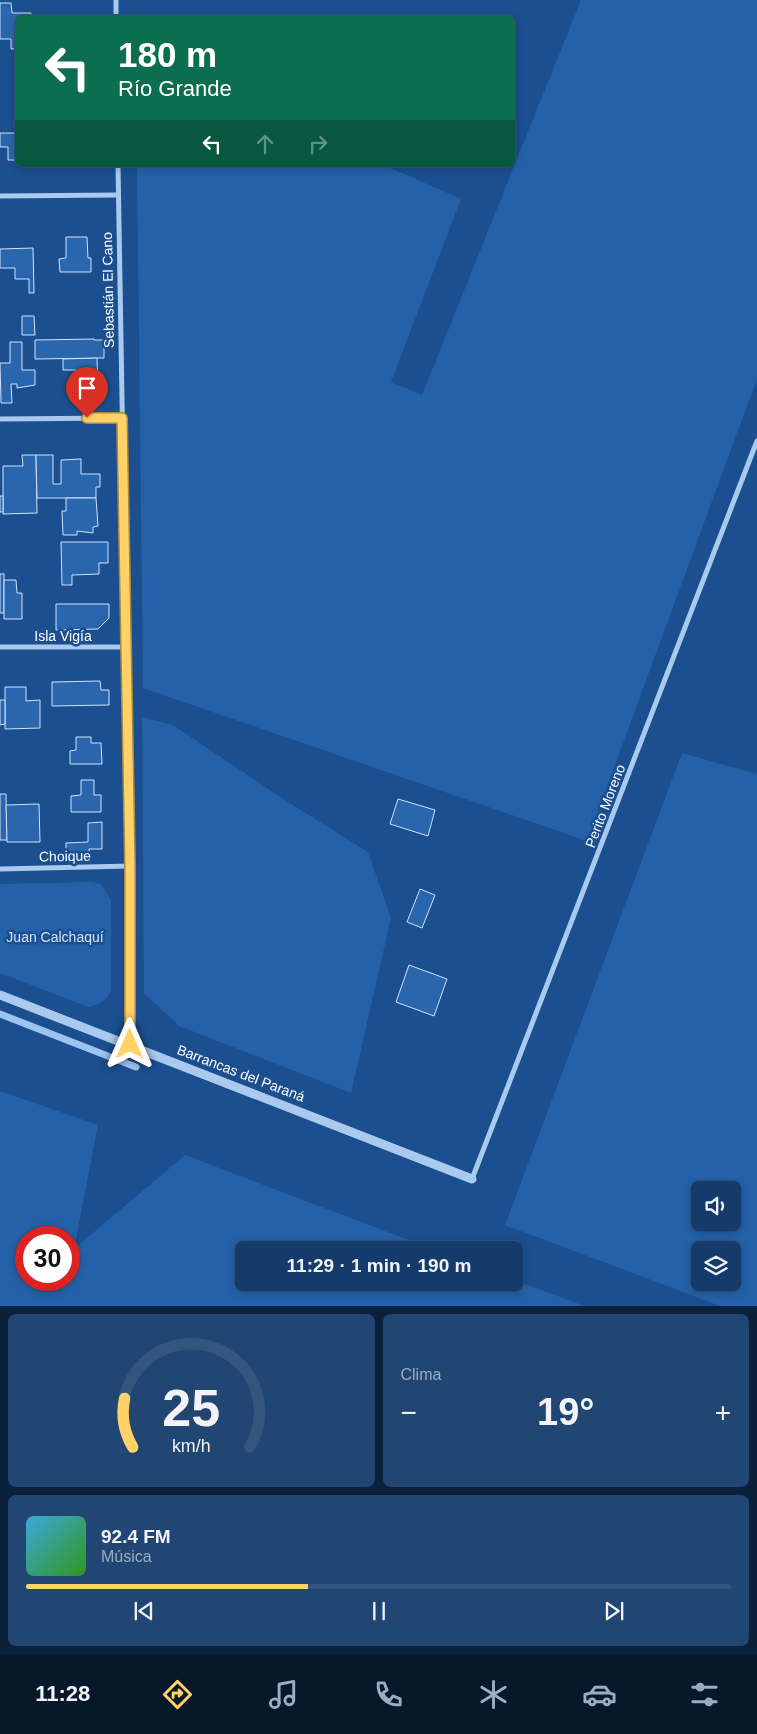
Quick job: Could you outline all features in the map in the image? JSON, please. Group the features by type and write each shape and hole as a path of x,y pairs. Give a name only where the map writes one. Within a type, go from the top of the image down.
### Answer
{"street":[{"path":"116,0 116,15"},
{"name":"Sebastián El Cano","path":"118,167 130,866 130,1044"},
{"path":"0,196 118,195"},
{"path":"0,419 122,418"},
{"name":"Perito Moreno","path":"472,1179 757,441"},
{"name":"Isla Vigía","path":"0,647 127,647"},
{"name":"Choique","path":"0,869 130,866"},
{"name":"Barrancas del Paraná","path":"0,996 130,1044 472,1179"}],"green space":[{"path":"581,0 757,0 757,379 587,841 143,688 137,167 389,167 461,199 391,382 422,395"},
{"path":"142,717 173,725 288,802 368,852 391,918 351,1093 179,1026 144,993"},
{"path":"682,753 757,774 757,1306 720,1306 505,1225"},
{"name":"Juan Calchaquí","path":"91,882 101,884 111,900 111,990 105,1000 88,1007 0,973 0,884"},
{"path":"0,1091 98,1125 78,1226 15,1226 15,1291 80,1291 80,1244 185,1155 411,1241 235,1241 235,1291 523,1291 523,1283 585,1306 0,1306"}],"building":[{"path":"0,3 11,3 12,13 31,13 31,15 15,15 15,49 11,49 11,39 0,39"},
{"path":"0,133 15,133 15,160 8,160 8,147 0,147"},
{"path":"66,237 87,237 88,258 91,258 91,272 60,272 59,259 66,258"},
{"path":"33,248 34,293 29,293 29,279 15,279 15,268 0,268 0,249"},
{"path":"22,316 34,316 35,335 22,335"},
{"path":"35,340 104,340 104,358 35,359"},
{"path":"10,342 22,342 22,370 35,370 35,385 17,388 17,384 11,384 12,403 1,403 0,363 10,363"},
{"path":"97,358 98,389 95,390 95,402 77,402 76,370 63,370 63,359"},
{"path":"22,455 36,455 37,513 3,514 3,466 23,466"},
{"path":"36,455 53,455 53,484 61,484 61,460 81,459 81,474 100,474 100,487 96,487 96,498 37,498"},
{"path":"0,496 3,496 3,512 0,512"},
{"path":"66,498 96,498 98,526 93,527 93,533 77,531 77,535 63,535 62,511 66,511"},
{"path":"61,542 108,542 108,563 99,563 99,574 72,575 72,585 62,585"},
{"path":"0,574 4,574 4,613 0,613"},
{"path":"4,580 16,580 17,593 22,593 22,619 4,619"},
{"path":"56,604 109,604 109,618 98,629 56,630"},
{"path":"100,681 101,690 109,690 109,705 52,706 52,682"},
{"path":"5,687 26,687 26,701 40,700 40,728 5,729"},
{"path":"0,700 5,700 5,724 0,725"},
{"path":"76,737 91,737 91,743 101,743 102,764 70,764 70,751 76,750"},
{"path":"81,780 94,780 94,795 101,795 101,812 71,812 71,796 81,795"},
{"path":"0,794 6,794 7,840 0,840"},
{"path":"398,799 435,810 428,836 390,824"},
{"path":"39,804 40,842 7,842 6,805"},
{"path":"102,822 102,849 89,849 89,856 66,856 66,843 88,842 88,823"},
{"path":"420,889 435,895 422,928 407,922"},
{"path":"409,965 447,979 434,1016 396,1002"}],"waterway":[{"path":"0,1014 136,1067"}],"route":[{"path":"87,418 122,418 130,866 130,1044"}]}
